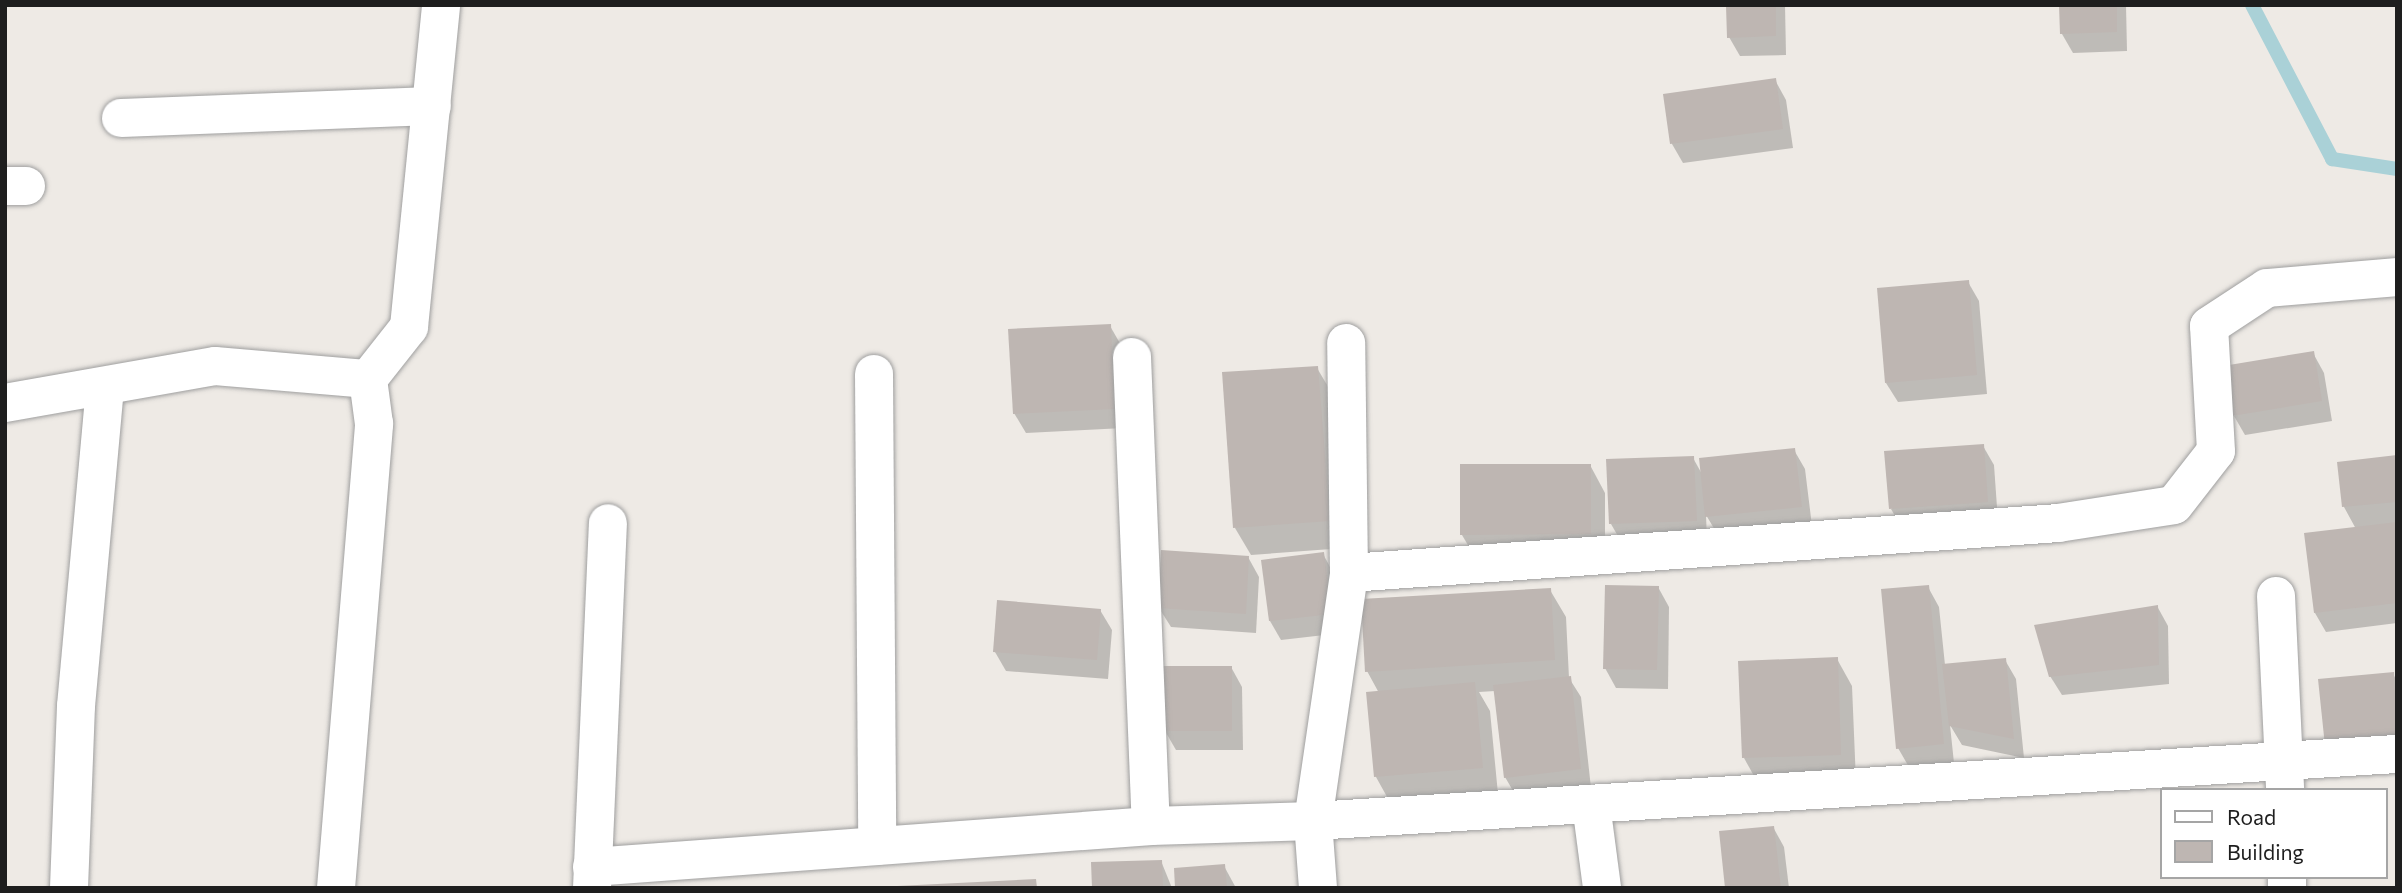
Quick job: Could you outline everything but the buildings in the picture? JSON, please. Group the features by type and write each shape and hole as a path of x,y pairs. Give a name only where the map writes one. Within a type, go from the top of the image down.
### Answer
{"street":[{"path":"336,888 374,424 368,379 409,327 441,5"},
{"path":"121,118 432,106"},
{"path":"1349,573 2057,523 2174,505 2216,451 2210,326 2267,288 2397,277"},
{"path":"1318,888 1313,821 1349,573 1346,343"},
{"path":"1132,357 1151,826"},
{"path":"5,403 215,366 368,379"},
{"path":"874,374 877,846"},
{"path":"69,888 76,706 105,387"},
{"path":"608,523 592,877 877,846 1151,826 1313,821 1591,804 2284,774 2397,754"},
{"path":"2276,596 2284,774"},
{"path":"1591,804 1602,888"}],"waterway":[{"path":"2252,5 2332,159 2397,169"}]}
